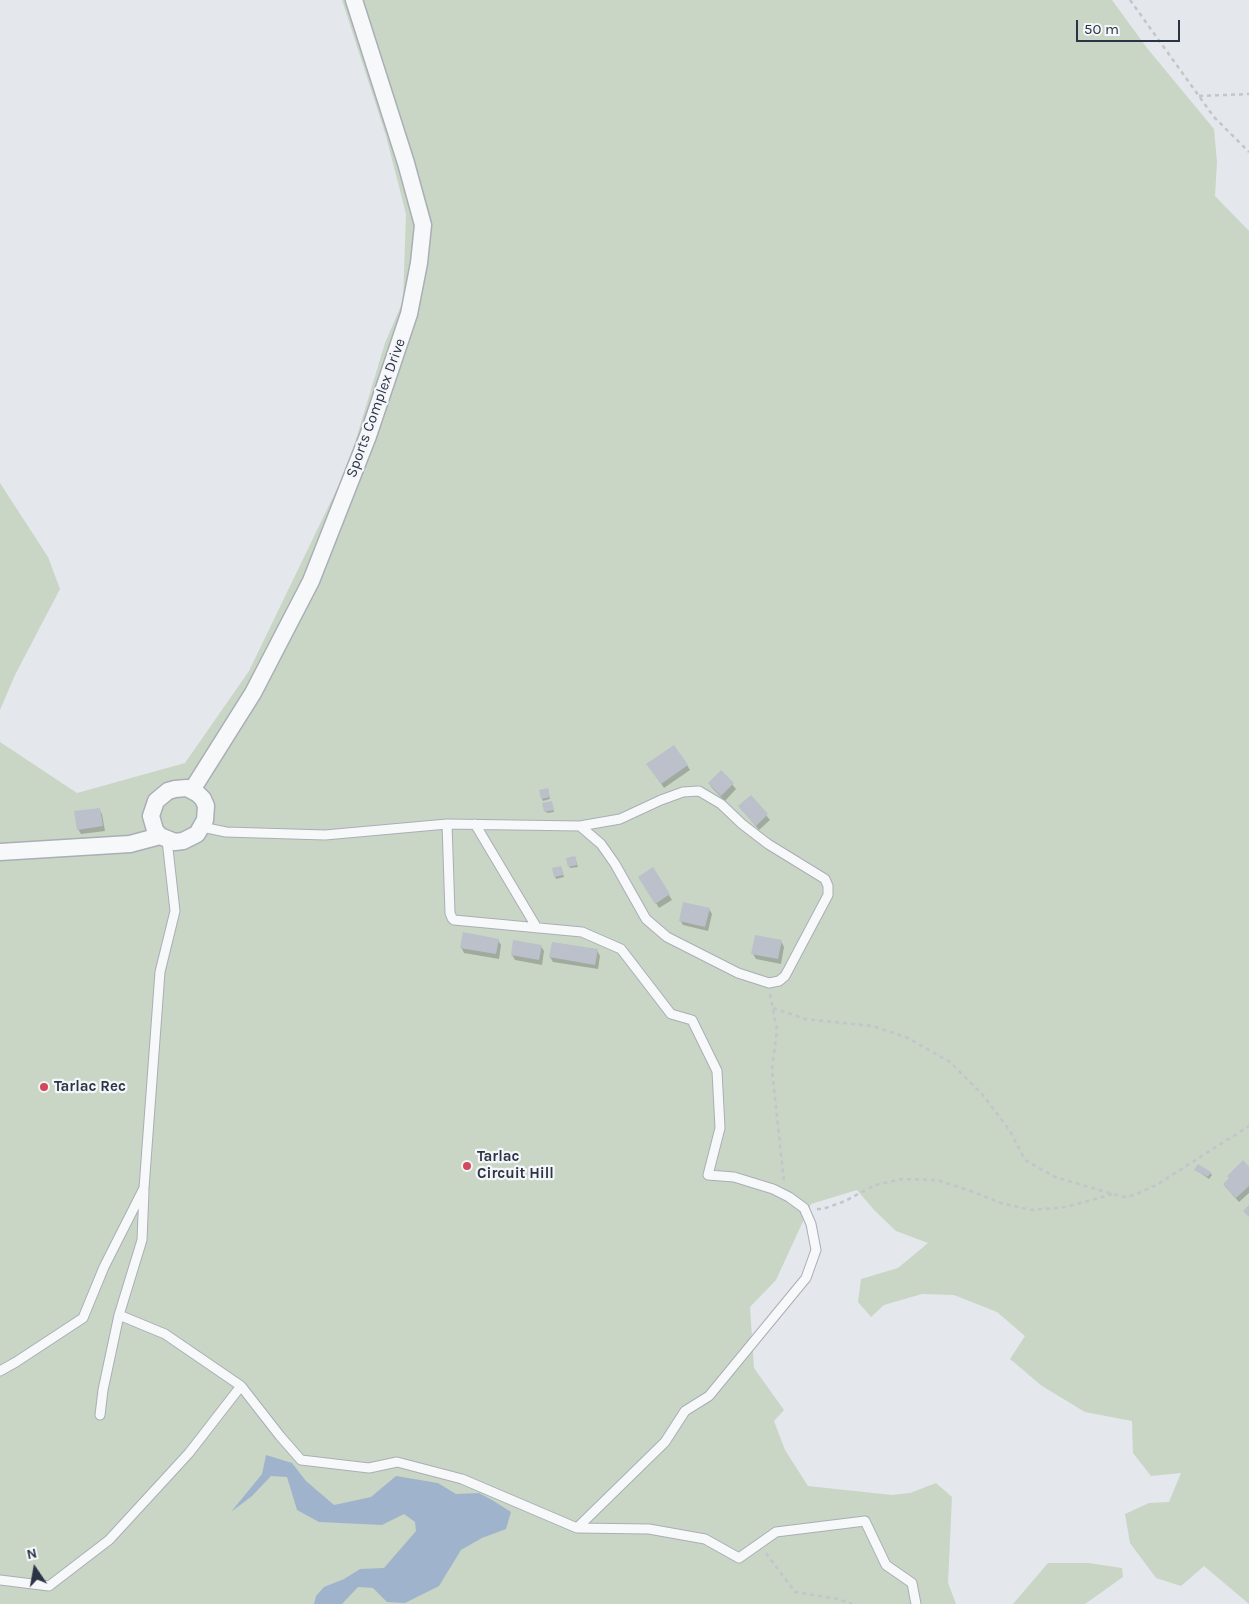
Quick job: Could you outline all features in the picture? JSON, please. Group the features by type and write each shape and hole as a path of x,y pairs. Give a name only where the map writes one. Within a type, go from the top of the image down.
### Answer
{"street":[{"name":"Sports Complex Drive","path":"192,790 253,693 311,581 368,436 409,314 419,263 423,225 406,162 354,0"},
{"path":"0,852 130,844 164,838 175,842 190,838 197,834 202,827 205,820 206,806 203,799 192,790 175,788 156,801 151,816 152,823 164,838"}],"lane":[{"path":"202,827 226,832 324,835 447,824 580,826 620,819 683,792 699,791 721,804 742,824 768,844 824,879 828,886 828,895 785,976 779,981 769,983 738,974 667,937 646,919 615,864 601,844 580,826"},
{"path":"447,824 450,913 452,918 454,920 582,932 621,949 671,1014 692,1020 717,1071 720,1128 708,1175 734,1177 773,1189 789,1197 804,1208 811,1224 816,1250 806,1278 709,1396 685,1411 664,1442 577,1528"},
{"path":"474,824 537,928"},
{"path":"100,1415 103,1390 119,1315 142,1240 160,972 175,911 164,838"},
{"path":"0,1371 83,1318 104,1267 144,1188"},
{"path":"119,1315 165,1334 241,1386 301,1460 369,1468 397,1462 462,1479 577,1528 649,1529 705,1540 740,1558 776,1532 865,1521 886,1565 912,1583 916,1604"},
{"path":"0,1580 49,1586 109,1540 189,1453 241,1386"}],"path":[{"path":"1130,0 1214,117 1249,152"},
{"path":"1199,96 1249,94"},
{"path":"769,983 776,1030 772,1070 784,1188 789,1197"},
{"path":"773,1008 805,1019 873,1026 908,1038 950,1062 983,1095 1010,1131 1024,1160 1055,1177 1113,1194 1122,1196 1134,1195 1158,1184 1249,1126"},
{"path":"804,1208 823,1209 844,1201 875,1185 902,1179 937,1180 1001,1203 1031,1210 1066,1207 1113,1194"},
{"path":"759,1544 795,1592 838,1599 852,1604"}],"green space":[{"path":"342,0 1112,0 1147,48 1214,129 1217,162 1215,196 1249,231 1249,1604 1204,1566 1181,1586 1156,1578 1130,1543 1125,1514 1149,1503 1169,1502 1181,1473 1151,1476 1133,1453 1132,1421 1085,1412 1042,1386 1010,1359 1025,1336 997,1312 954,1295 922,1294 884,1305 871,1317 858,1302 861,1279 898,1268 928,1243 896,1231 857,1190 811,1204 776,1280 750,1307 754,1368 784,1410 774,1421 785,1450 808,1486 892,1495 910,1493 936,1483 952,1497 948,1583 956,1604 0,1604 0,742 77,793 185,763 249,671 348,466 385,343 403,301 406,214 386,136"},
{"path":"0,483 48,557 60,589 15,675 0,710"},
{"path":"1048,1563 1088,1563 1122,1568 1123,1577 1085,1604 1013,1604"}],"water":[{"path":"266,1455 292,1463 306,1481 334,1505 371,1497 396,1476 438,1483 456,1494 479,1493 511,1512 506,1529 482,1538 461,1550 439,1586 405,1603 387,1602 373,1588 358,1587 342,1604 314,1604 316,1596 324,1587 344,1579 360,1569 384,1568 416,1531 415,1522 404,1514 382,1525 319,1522 297,1510 287,1477 271,1476 252,1496 231,1512 262,1474"}],"building":[{"path":"674,745 688,765 661,784 646,764"},
{"path":"721,770 734,783 721,796 708,783"},
{"path":"548,788 550,797 541,799 539,790"},
{"path":"751,795 768,814 756,826 738,806"},
{"path":"552,801 554,810 544,812 542,803"},
{"path":"100,808 103,826 77,830 74,811"},
{"path":"575,856 577,865 568,867 566,858"},
{"path":"561,866 563,875 554,877 552,868"},
{"path":"653,867 670,894 655,904 638,877"},
{"path":"683,902 710,908 705,927 679,921"},
{"path":"463,932 499,939 496,954 460,948"},
{"path":"755,935 782,940 778,959 751,954"},
{"path":"513,940 542,945 539,960 511,955"},
{"path":"552,942 598,949 595,965 549,957"},
{"path":"1243,1160 1249,1167 1249,1186 1236,1198 1223,1184 1229,1178 1227,1176"},
{"path":"1198,1164 1211,1172 1208,1177 1194,1170"},
{"path":"1249,1205 1249,1217 1243,1211"}],"place":[{"name":"Tarlac Rec","path":"44,1087"},
{"name":"Tarlac Circuit Hill","path":"467,1166"}]}
